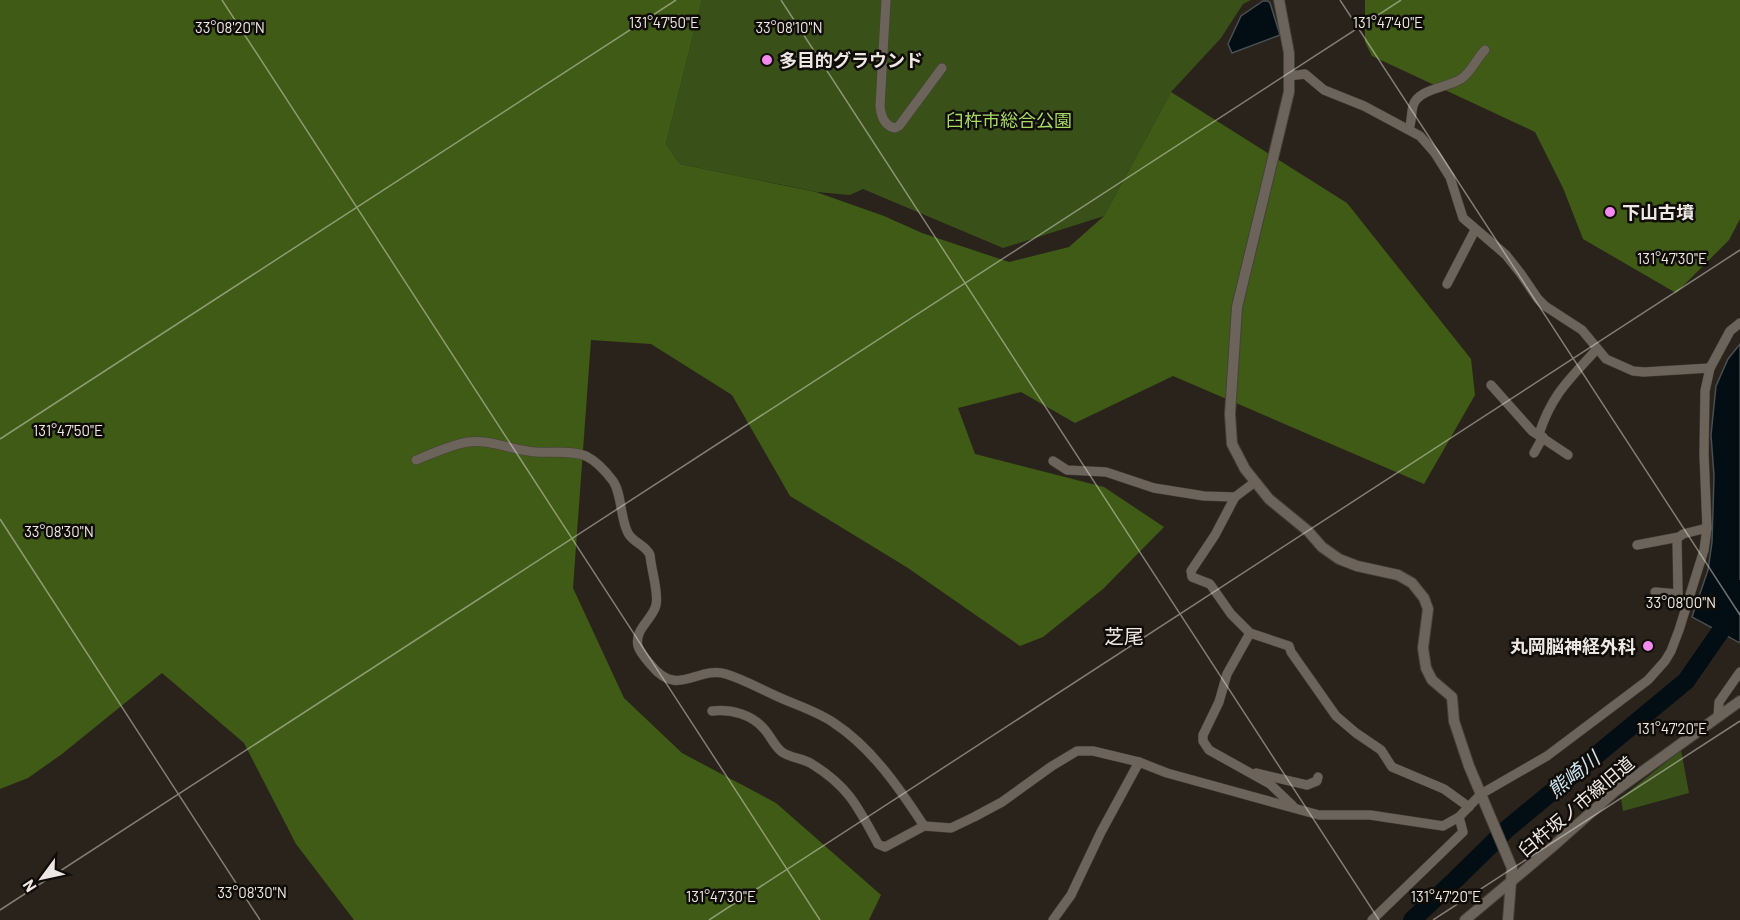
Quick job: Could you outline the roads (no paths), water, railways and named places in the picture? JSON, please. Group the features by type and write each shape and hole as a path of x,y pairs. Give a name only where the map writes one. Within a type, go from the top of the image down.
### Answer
{"street":[{"path":"886,0 880,106 883,120 895,128 899,126 942,68"},
{"path":"1279,0 1289,53 1289,92 1237,307 1230,433 1236,455 1255,482 1278,508 1308,531 1322,547 1339,559 1356,566 1398,575 1412,583 1424,597 1428,609 1423,648 1426,668 1432,680 1452,697 1454,721 1512,868 1508,920"},
{"path":"1409,129 1412,106 1415,101 1428,92 1459,81 1469,72 1485,50"},
{"path":"1289,76 1305,74 1324,90 1364,105 1420,136 1435,153 1450,177 1463,218 1506,255 1545,306 1582,330 1596,350 1606,359 1633,371 1658,372 1710,368"},
{"path":"1447,284 1475,230"},
{"path":"711,711 725,710 748,717 758,723 782,752 805,760 834,779 849,794 878,844 885,847 924,826 951,828 1002,802 1077,751 1093,751 1139,762 1167,774 1282,806 1293,806 1319,815 1370,815 1443,826 1459,817 1481,794 1547,756 1648,680 1665,661 1679,630 1701,565 1707,528 1704,423 1705,391 1710,368 1730,331 1740,322"},
{"path":"1534,453 1553,399 1596,350"},
{"path":"1491,385 1532,430 1568,455"},
{"path":"416,460 443,448 471,442 501,445 532,452 573,453 586,456 616,486 628,533 632,539 648,549 650,555 657,597 656,606 640,632 638,641 642,654 653,668 674,680 689,680 701,675 723,673 823,716 860,743 924,826"},
{"path":"1053,461 1067,470 1106,472 1154,488 1204,496 1235,497"},
{"path":"1255,482 1235,497 1215,535 1190,573 1192,577 1210,584 1231,614 1250,633 1289,646 1336,716 1356,734 1381,750 1395,769 1444,789 1468,807"},
{"path":"1637,545 1677,538 1683,534 1707,528"},
{"path":"1654,592 1678,594 1677,538"},
{"path":"1250,633 1227,674 1219,702 1203,735 1203,741 1209,750 1279,791 1293,806"},
{"path":"1718,717 1719,702 1740,672"},
{"name":"臼杵坂ノ市線旧道","path":"1465,920 1614,792 1740,701"},
{"path":"1053,920 1071,895 1101,832 1139,762"},
{"path":"1250,773 1307,785 1317,781 1318,777"},
{"path":"1372,920 1463,832 1459,817"}],"waterway":[{"name":"熊崎川","path":"1412,920 1507,829 1686,681 1720,632 1740,589"}],"place":[{"name":"多目的グラウンド","path":"767,60"},
{"name":"下山古墳","path":"1610,212"},
{"name":"丸岡脳神経外科","path":"1648,646"}],"district":[{"name":"芝尾","path":"1124,636"}],"park label":[{"name":"臼杵市総合公園","path":"1009,120"}]}
